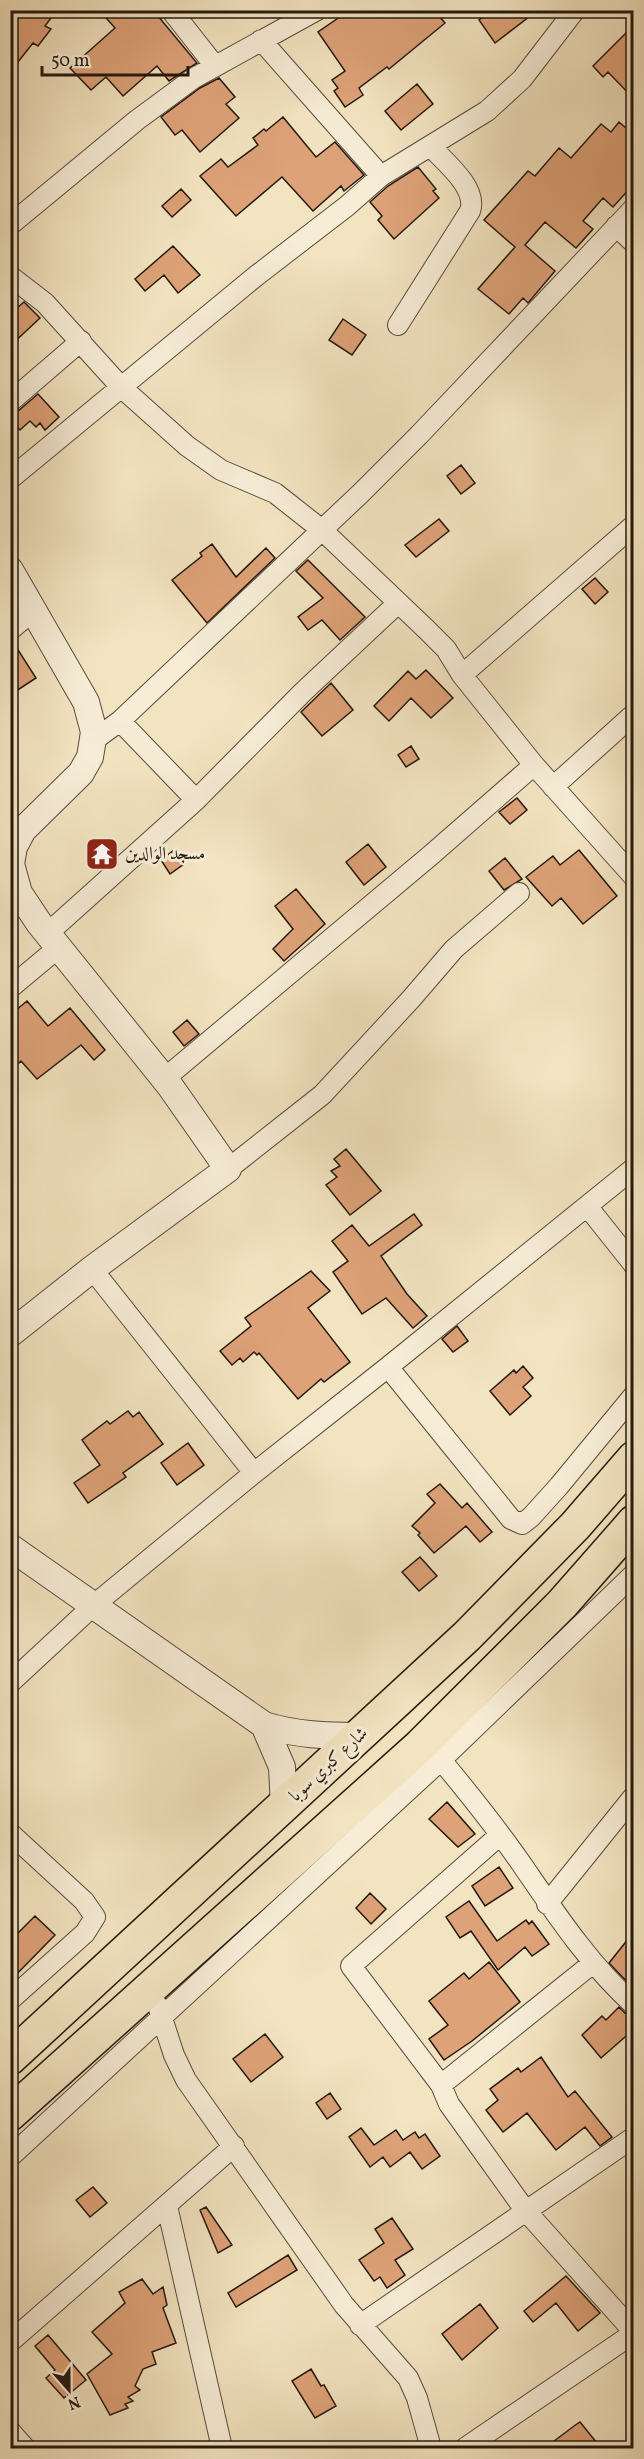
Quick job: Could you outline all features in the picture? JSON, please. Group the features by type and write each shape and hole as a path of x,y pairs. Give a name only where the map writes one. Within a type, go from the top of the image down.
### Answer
{"highway":[{"name":"شارع كبري سوبا","path":"10,2058 467,1636 575,1526 633,1458"},
{"path":"10,2114 157,2002 562,1604 633,1522"}],"street":[{"path":"171,10 215,66"},
{"path":"10,225 137,120 194,78 317,10"},
{"path":"10,479 381,176 487,111 522,79 565,15"},
{"path":"261,40 381,176"},
{"path":"398,325 470,211 473,201 469,189 430,146"},
{"path":"94,740 120,721 419,435 633,208"},
{"path":"616,226 633,243"},
{"path":"10,276 45,303 121,387 187,446 221,470 275,493 322,530 446,649 462,675 534,765 630,866"},
{"path":"10,402 81,341"},
{"path":"462,675 633,525"},
{"path":"10,570 86,702 92,721 94,740 90,757 81,773 23,830 14,847 11,864 15,889 164,1079 228,1168"},
{"path":"10,988 53,940 303,692 398,603"},
{"path":"10,630 34,610"},
{"path":"553,787 633,714"},
{"path":"120,721 196,800"},
{"path":"164,1079 431,855 534,765"},
{"path":"10,1334 322,1095 454,949 519,893"},
{"path":"10,1683 94,1605 633,1168"},
{"path":"586,1206 633,1265"},
{"path":"92,1269 254,1473"},
{"path":"387,1368 512,1519 522,1524 559,1486 633,1395"},
{"path":"10,1547 264,1725 299,1734 360,1736"},
{"path":"10,2157 157,2002 441,1760 633,1574"},
{"path":"264,1725 282,1767 284,1807"},
{"path":"441,1760 500,1835 547,1904 593,1963 633,2005"},
{"path":"547,1904 633,1796"},
{"path":"10,1833 84,1901 94,1917 85,1933 10,2000"},
{"path":"465,2448 633,2332 525,2210 449,2104 441,2085 351,1966 500,1835"},
{"path":"441,2085 593,1963"},
{"path":"157,2002 174,2055 186,2080 360,2325 408,2378 417,2398 431,2448"},
{"path":"360,2325 633,2137"},
{"path":"10,2342 234,2146"},
{"path":"166,2206 222,2448"},
{"path":"10,2431 25,2448"}],"building":[{"path":"10,10 40,10 51,18 45,26 51,29 38,46 33,43 10,72"},
{"path":"99,10 153,10 197,63 169,81 157,66 123,96 106,77 91,90 70,68 115,28"},
{"path":"350,10 434,10 445,23 389,69 387,67 359,88 363,95 345,107 334,91 338,88 332,80 345,71 318,32"},
{"path":"492,10 538,10 495,43 479,20"},
{"path":"633,26 633,98 608,72 603,77 593,66"},
{"path":"219,78 235,97 226,104 239,118 200,152 182,130 175,135 161,117 200,88"},
{"path":"417,84 433,104 401,130 385,111"},
{"path":"283,117 316,157 335,142 364,175 344,191 341,186 313,211 282,177 236,216 200,176 221,159 228,167 258,145 253,138"},
{"path":"619,122 633,134 633,185 613,207 603,198 583,221 593,229 576,248 545,222 525,245 555,271 528,303 523,298 509,314 478,289 515,247 484,220 528,171 535,176 559,148 571,158 601,124 611,132"},
{"path":"418,167 436,189 433,191 439,198 394,239 378,220 382,216 370,202 388,186"},
{"path":"181,189 191,200 172,217 162,206"},
{"path":"173,246 200,275 178,293 164,275 145,291 135,279"},
{"path":"24,302 40,318 10,346 10,314"},
{"path":"343,319 366,335 352,355 329,340"},
{"path":"38,394 59,417 45,430 40,423 36,427 30,421 20,430 10,419 10,414 18,411"},
{"path":"461,465 475,483 461,494 447,476"},
{"path":"439,519 449,531 416,557 405,545"},
{"path":"212,544 236,577 266,548 275,558 207,623 172,580 202,556 200,553"},
{"path":"308,560 365,617 340,640 322,620 308,630 298,617 323,598 296,571"},
{"path":"595,578 608,592 595,604 582,589"},
{"path":"10,642 13,642 36,678 10,695"},
{"path":"426,670 453,698 431,718 411,698 389,721 374,706 408,671 416,679"},
{"path":"331,683 353,710 322,736 301,712"},
{"path":"411,746 419,759 406,767 398,755"},
{"path":"517,798 527,810 510,824 499,812"},
{"path":"368,844 386,867 364,885 346,862"},
{"path":"174,850 184,864 170,874 161,860"},
{"path":"579,850 617,896 583,924 561,898 552,906 526,877 553,856 560,865"},
{"path":"505,858 522,879 504,890 489,871"},
{"path":"296,889 325,924 284,961 273,949 293,929 275,906"},
{"path":"27,1001 48,1026 70,1008 105,1050 94,1060 81,1045 37,1079 21,1061 10,1071 10,1015"},
{"path":"187,1020 199,1034 184,1046 173,1032"},
{"path":"346,1149 381,1191 350,1215 326,1185 337,1177 331,1171 340,1166 334,1159"},
{"path":"414,1214 422,1225 381,1256 407,1294 427,1316 413,1328 386,1298 362,1314 333,1272 348,1261 332,1241 352,1225 369,1246"},
{"path":"311,1271 330,1291 308,1308 350,1362 324,1382 321,1379 298,1399 259,1353 257,1355 254,1352 243,1362 240,1358 232,1365 220,1351 251,1326 245,1318"},
{"path":"457,1326 468,1341 453,1352 442,1339"},
{"path":"523,1366 533,1378 523,1387 531,1396 510,1415 490,1391 514,1370 516,1373"},
{"path":"128,1411 133,1417 139,1412 163,1444 123,1473 126,1477 88,1503 74,1483 100,1465 82,1440 107,1421 110,1424"},
{"path":"188,1443 204,1465 177,1485 161,1463"},
{"path":"440,1484 462,1508 467,1503 492,1532 480,1542 466,1526 434,1553 412,1526 435,1503 427,1494"},
{"path":"420,1557 437,1576 419,1591 402,1572"},
{"path":"447,1802 475,1834 458,1847 429,1819"},
{"path":"499,1867 513,1888 485,1906 472,1886"},
{"path":"370,1893 386,1909 371,1924 356,1908"},
{"path":"469,1901 497,1941 526,1920 529,1924 532,1921 549,1944 532,1956 525,1947 498,1970 471,1931 460,1938 446,1917"},
{"path":"35,1916 55,1935 10,1981 10,1941"},
{"path":"633,1933 633,1988 609,1963"},
{"path":"489,1962 520,2002 472,2041 444,2060 429,2039 448,2025 429,2001 464,1973 469,1979"},
{"path":"619,2007 633,2017 633,2030 601,2058 582,2035 602,2016 606,2020"},
{"path":"265,2034 283,2057 251,2082 233,2059"},
{"path":"541,2057 568,2097 575,2091 612,2137 600,2146 585,2127 556,2150 527,2113 503,2132 486,2110 498,2100 490,2089 518,2068 521,2072"},
{"path":"330,2093 341,2109 327,2119 316,2103"},
{"path":"361,2128 374,2145 396,2130 403,2140 415,2132 419,2138 425,2134 440,2156 422,2169 410,2152 390,2167 383,2157 370,2167 349,2137"},
{"path":"93,2187 107,2203 90,2217 76,2200"},
{"path":"206,2207 232,2245 218,2253 200,2210"},
{"path":"392,2218 413,2249 395,2260 405,2275 387,2288 380,2277 374,2281 359,2260 384,2243 375,2229"},
{"path":"288,2255 297,2270 236,2307 228,2293"},
{"path":"566,2276 600,2313 578,2331 556,2303 533,2322 524,2311"},
{"path":"142,2279 153,2294 163,2287 167,2305 163,2308 176,2343 152,2352 156,2364 143,2369 135,2386 140,2390 128,2397 133,2401 125,2404 128,2408 110,2415 87,2374 112,2354 92,2332 125,2303 119,2292"},
{"path":"480,2304 498,2328 462,2360 442,2334"},
{"path":"48,2335 86,2380 64,2398 46,2378 55,2370 35,2346"},
{"path":"311,2369 321,2386 324,2385 336,2406 315,2418 292,2381"},
{"path":"580,2422 601,2448 545,2448 574,2426"}],"place":[{"name":"مسجد الوالدين","path":"102,854"}]}
